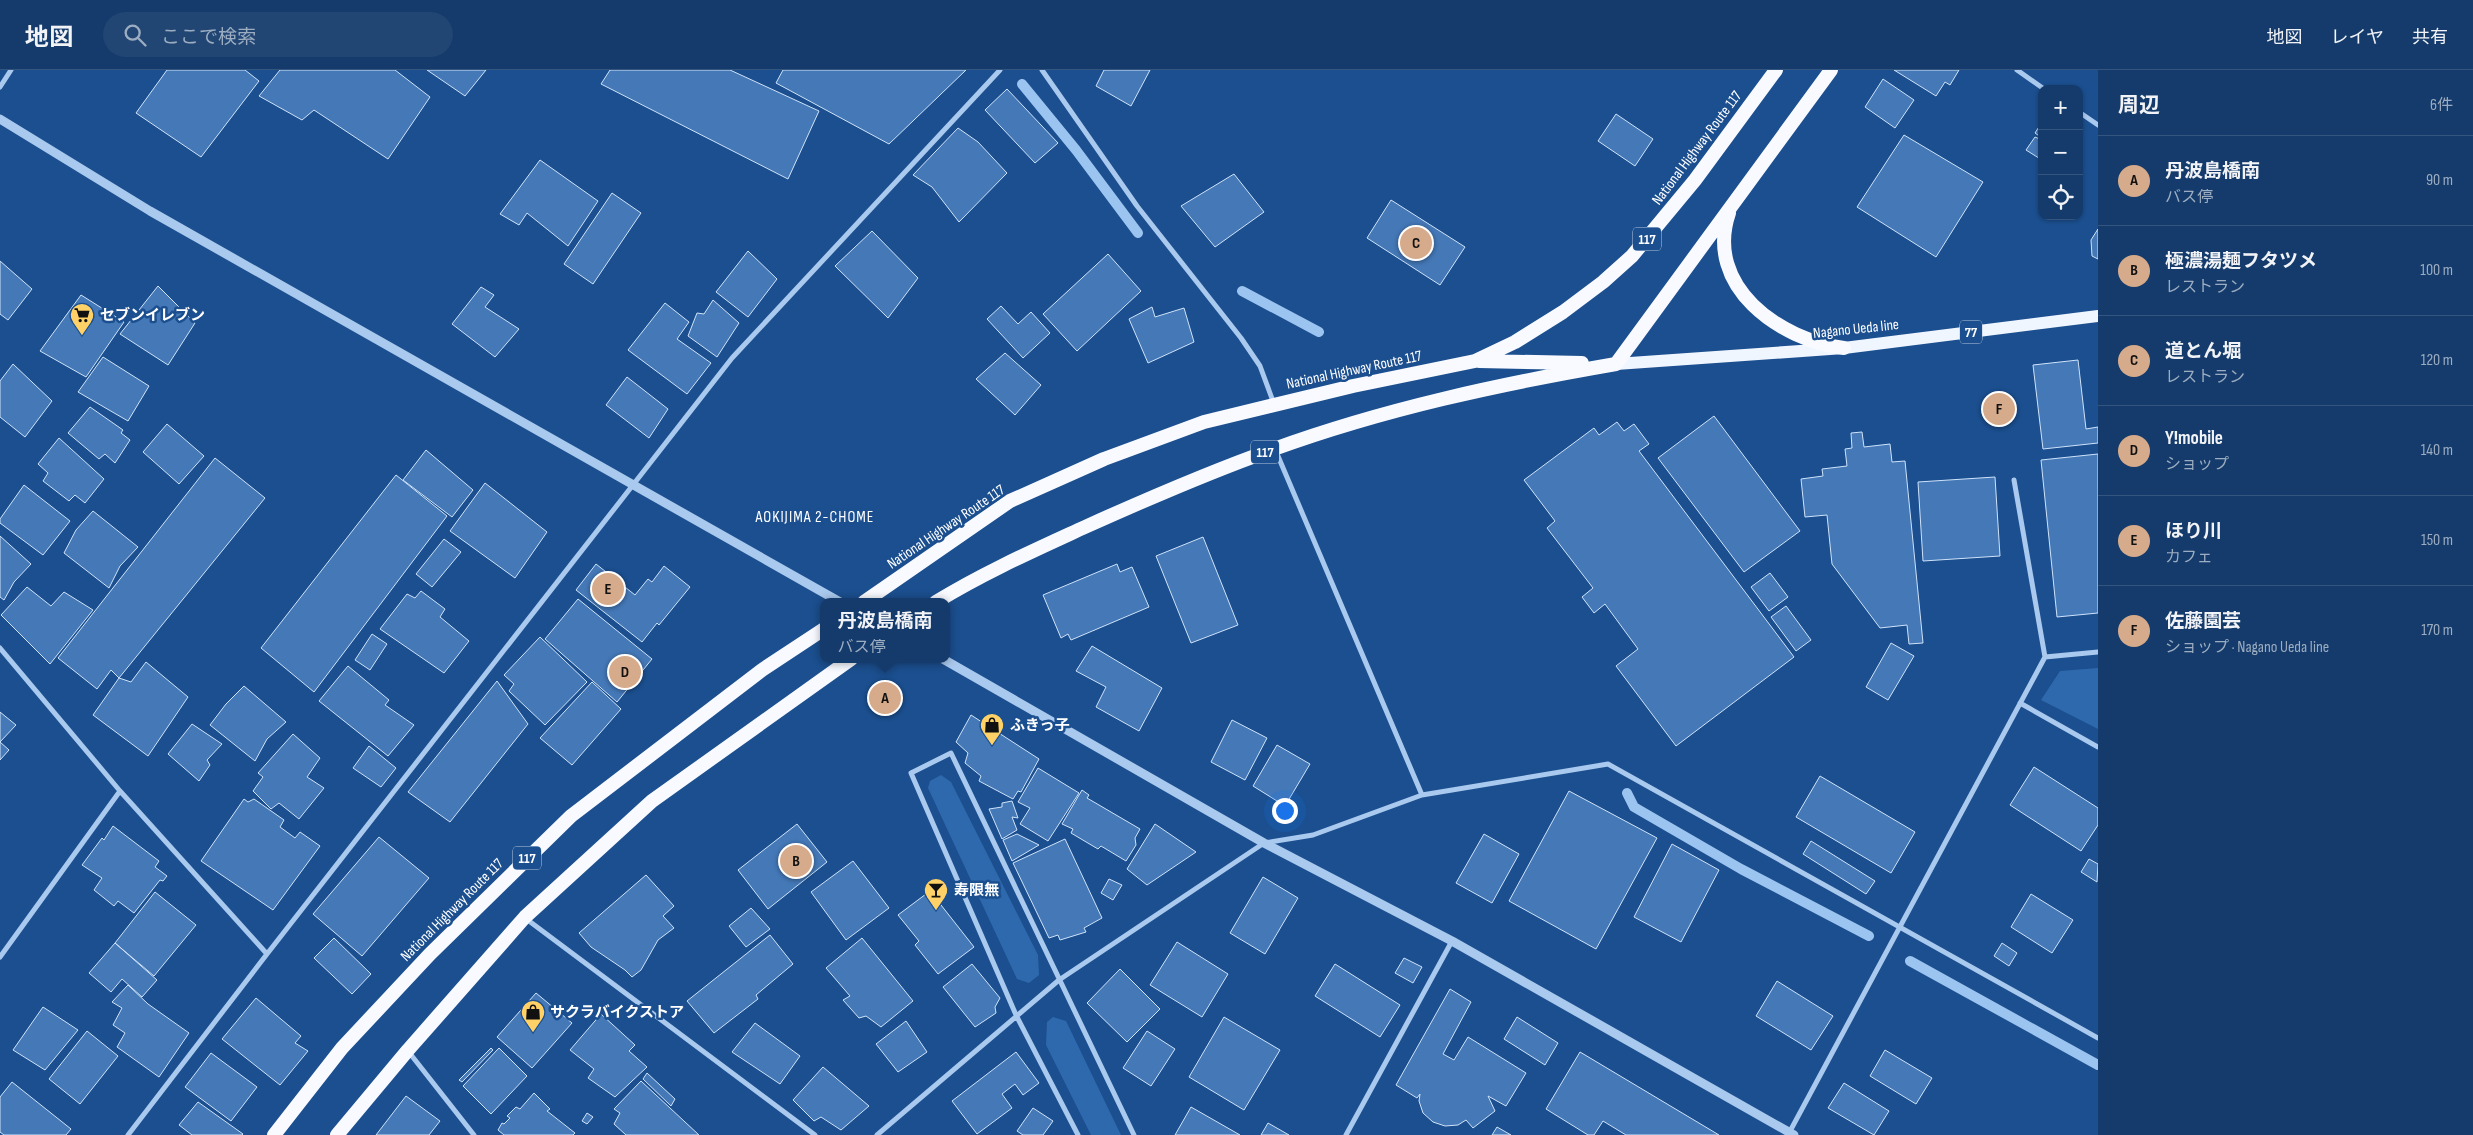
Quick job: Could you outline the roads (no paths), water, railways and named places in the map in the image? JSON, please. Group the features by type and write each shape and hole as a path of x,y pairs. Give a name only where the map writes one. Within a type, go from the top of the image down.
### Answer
{"highway":[{"name":"National Highway Route 117","path":"870,598 1010,501 1104,459 1204,422 1274,404 1476,361 1515,342 1563,312 1603,282 1632,256 1695,180 1776,70"},
{"path":"1476,361 1616,364 1831,70"},
{"path":"1732,205 1726,223 1725,255 1730,272 1740,291 1768,318 1785,329 1820,345 1844,348"},
{"name":"117","path":"944,598 1056,540 1174,487 1275,448 1369,418 1442,400 1538,378 1616,364"},
{"name":"National Highway Route 117","path":"274,1135 342,1048 382,1004 430,954 571,816 762,670 820,632"},
{"path":"338,1135 408,1050 525,918 652,801 845,663"}],"main road":[{"name":"Nagano Ueda line","path":"1616,364 1844,348 2098,316"}],"street":[{"path":"0,87 10,70"},
{"path":"128,1135 732,358 1000,70"},
{"path":"1042,70 1137,206 1241,338 1260,366 1274,404"},
{"path":"2016,70 2038,85"},
{"path":"2083,115 2098,125"},
{"path":"0,119 150,211 833,598"},
{"path":"1275,448 1422,795"},
{"path":"950,663 1264,843 1452,941 1790,1134 2045,657 2014,480"},
{"path":"0,648 120,791 267,954"},
{"path":"2045,657 2098,652"},
{"path":"2020,703 2098,747"},
{"path":"1078,1135 1016,1015 911,773 951,753 1134,1135"},
{"path":"877,1135 1059,980 1264,843 1313,835 1422,795 1608,764 2098,1038"},
{"path":"0,957 120,791"},
{"path":"525,918 815,1135"},
{"path":"1346,1135 1452,941"},
{"path":"408,1050 474,1135"}],"waterway":[{"path":"1022,84 1076,150 1138,233"},
{"path":"1242,291 1319,332"},
{"path":"1627,793 1634,807 1741,869 1869,936"},
{"path":"1910,961 2098,1065"}],"place":[{"name":"道とん堀","path":"1416,243"},
{"name":"セブンイレブン","path":"82,336"},
{"name":"佐藤園芸","path":"1999,409"},
{"name":"ほり川","path":"608,589"},
{"name":"Y!mobile","path":"625,672"},
{"name":"丹波島橋南","path":"885,698"},
{"name":"ふきっ子","path":"992,746"},
{"name":"極濃湯麺フタツメ","path":"796,861"},
{"name":"寿限無","path":"936,911"},
{"name":"サクラバイクストア","path":"533,1033"}],"district":[{"name":"AOKIJIMA 2-CHOME","path":"815,517"}]}
